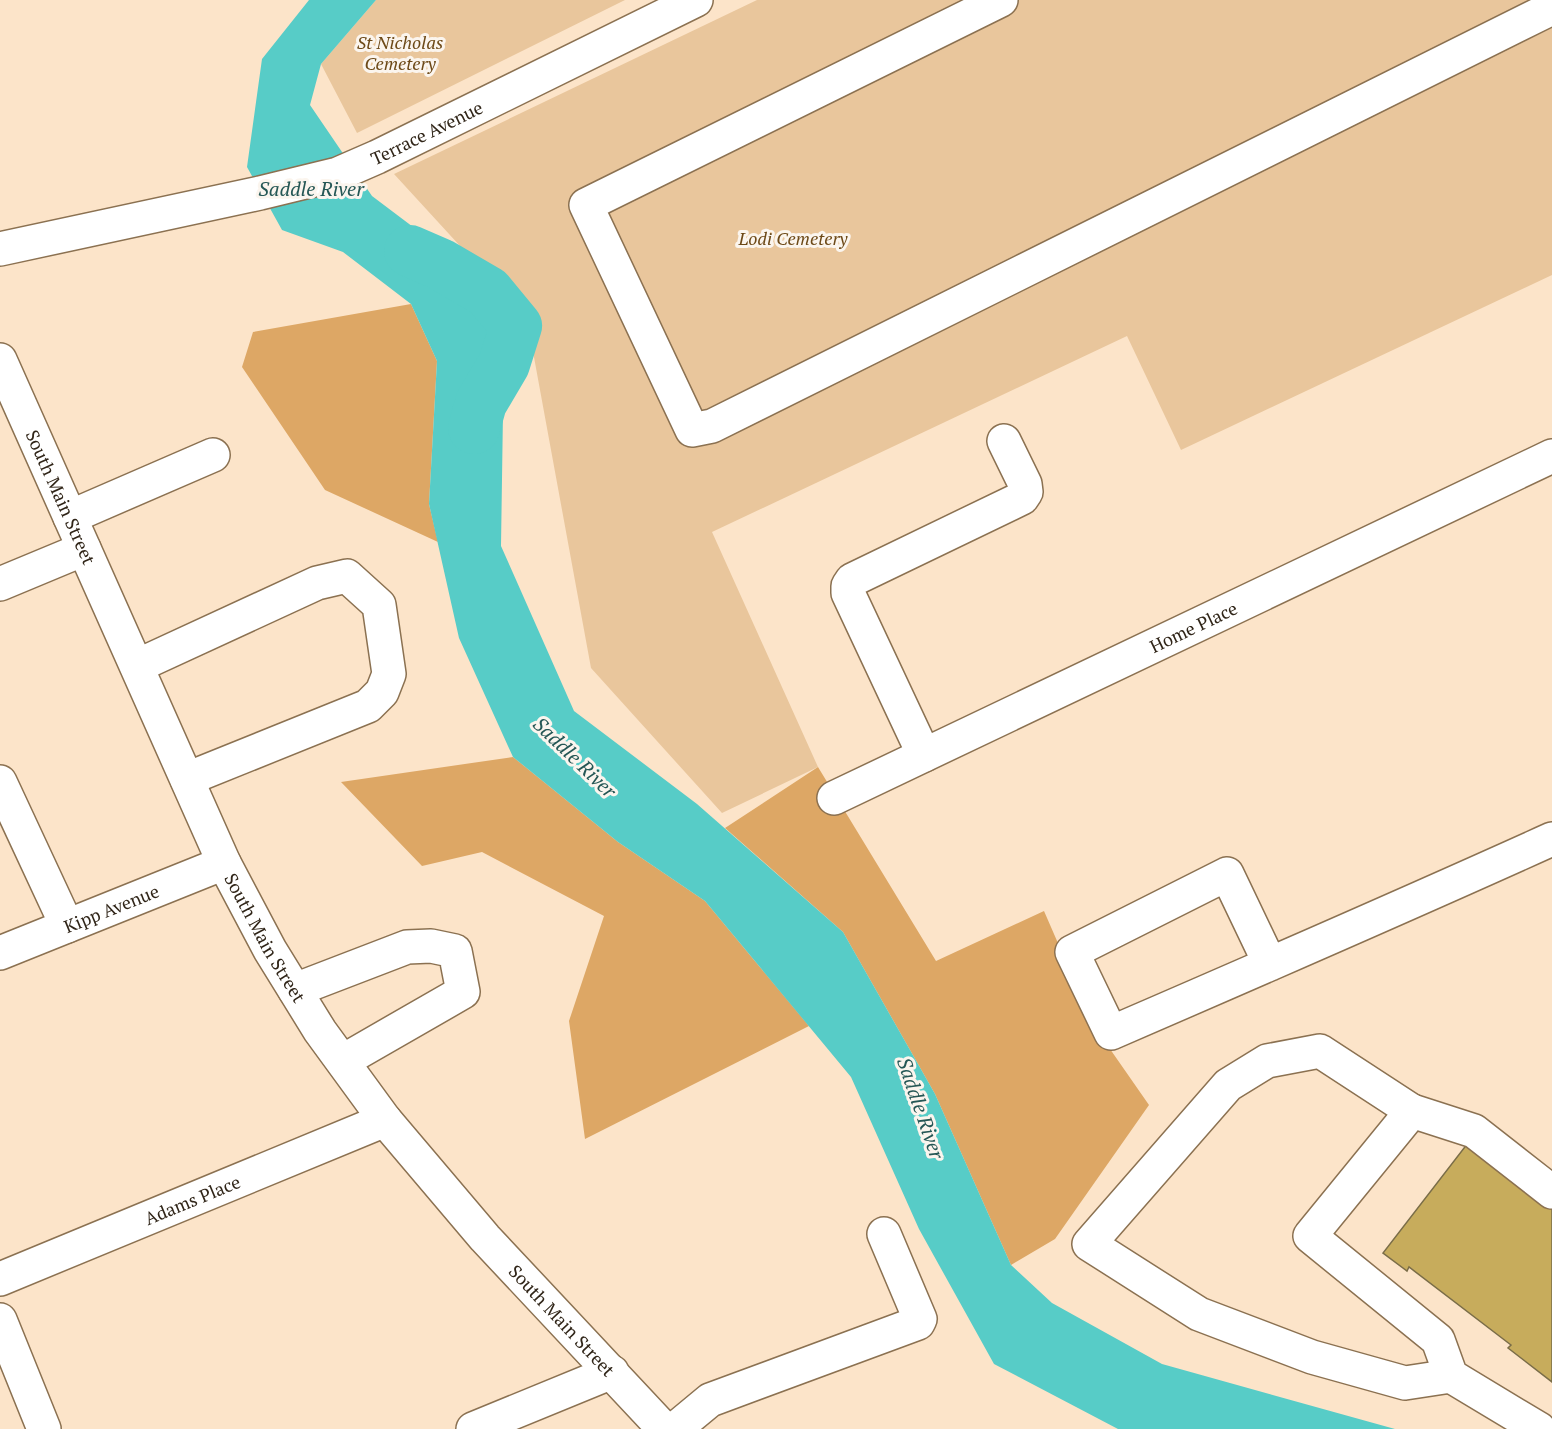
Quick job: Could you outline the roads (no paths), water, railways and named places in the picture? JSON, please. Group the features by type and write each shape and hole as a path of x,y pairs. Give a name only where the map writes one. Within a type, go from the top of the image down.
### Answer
{"street":[{"name":"Terrace Avenue","path":"0,249 338,174 696,0"},
{"path":"1001,0 586,205 692,430 712,426 1552,8"},
{"name":"South Main Street","path":"0,360 224,863 270,950 320,1031 385,1120 485,1238 664,1429"},
{"path":"924,755 848,593 848,585 852,580 1022,498 1026,492 1025,484 1004,441"},
{"path":"70,516 213,455"},
{"name":"Home Place","path":"834,798 1552,456"},
{"path":"0,584 84,549"},
{"path":"136,666 317,583 347,576 379,605 389,674 382,692 368,706 187,779"},
{"path":"0,782 67,926"},
{"path":"1270,964 1227,874 1072,952 1111,1033 1270,964 1433,893 1552,839"},
{"name":"Kipp Avenue","path":"0,953 224,863"},
{"path":"295,990 407,947 431,946 455,951 463,992 343,1061"},
{"path":"1451,1376 1405,1383 1312,1357 1279,1345 1199,1314 1089,1244 1228,1085 1267,1061 1320,1051 1412,1111 1474,1131 1552,1192"},
{"path":"1412,1111 1310,1236 1438,1340 1451,1376 1539,1429"},
{"name":"Adams Place","path":"0,1279 385,1120"},
{"path":"675,1429 710,1400 918,1323 920,1319 884,1234"},
{"path":"0,1320 44,1429"},
{"path":"473,1429 612,1372"}],"water":[{"name":"Saddle River","path":"309,0 376,0 321,64 310,105 372,196 429,239 483,291 504,345 501,546 574,711 697,804 843,932 935,1094 1011,1265 1052,1303 1162,1364 1395,1429 1118,1429 994,1364 919,1229 851,1077 705,901 618,842 513,757 459,638 429,504 437,361 411,304 343,252 282,230 247,167 262,59"}],"waterway":[{"name":"Saddle River","path":"410,251 440,264 488,292 516,326 504,364 481,403 474,428"}],"park label":[{"name":"St Nicholas Cemetery","path":"400,52"},
{"name":"Lodi Cemetery","path":"793,238"}]}
